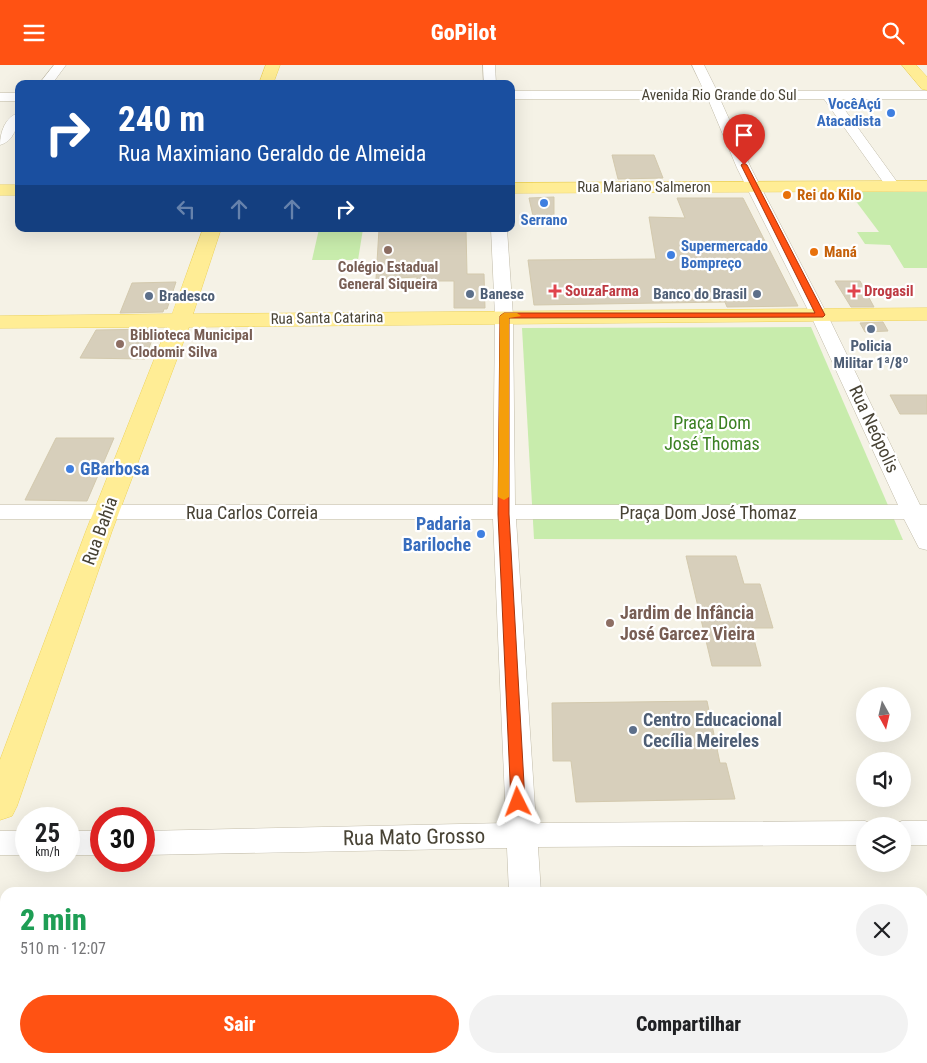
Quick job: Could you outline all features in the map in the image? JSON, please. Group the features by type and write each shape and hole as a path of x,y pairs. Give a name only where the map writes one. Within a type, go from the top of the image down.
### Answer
{"main road":[{"path":"267,80 273,65"},
{"path":"909,65 927,86"},
{"name":"Rua Mariano Salmeron","path":"515,188 927,186"},
{"path":"0,190 15,190"},
{"name":"Rua Bahia","path":"0,806 106,513 180,320 211,232"},
{"name":"Rua Santa Catarina","path":"0,321 927,314"}],"street":[{"path":"48,80 60,65"},
{"path":"489,65 490,80"},
{"name":"Rua Neópolis","path":"698,65 714,95 754,187 920,512 927,543"},
{"name":"Avenida Rio Grande do Sul","path":"515,95 927,95"},
{"path":"828,95 893,186"},
{"path":"0,97 15,97"},
{"path":"0,141 15,122"},
{"path":"499,232 504,316 504,514 520,835 524,887"},
{"name":"Praça Dom José Thomaz","path":"504,514 920,512"},
{"name":"Rua Carlos Correia","path":"0,513 504,514"},
{"name":"Rua Mato Grosso","path":"155,843 520,835 856,833"},
{"path":"911,833 927,833"},
{"path":"0,843 15,843"}],"green space":[{"path":"849,192 927,192 927,268 904,268 890,245 865,244 857,232 879,232"},
{"path":"318,232 363,232 358,260 312,260"},
{"name":"Praça Dom José Thomas","path":"811,327 903,540 534,539 522,328"}],"building":[{"path":"612,155 654,155 663,178 618,179"},
{"name":"Serrano","path":"554,197 554,216 533,216 529,198"},
{"name":"Supermercado Bompreço","path":"677,198 743,198 798,306 727,307 725,302 534,305 528,260 656,259 649,217 685,218"},
{"path":"379,232 466,232 467,274 484,274 485,308 454,308 454,281 417,281 417,277 376,279"},
{"name":"Drogasil","path":"835,281 860,281 874,307 851,307"},
{"name":"Bradesco","path":"176,282 167,309 164,309 163,312 120,313 132,283"},
{"path":"883,322 888,331 865,332 860,323"},
{"name":"Biblioteca Municipal Clodomir Silva","path":"156,329 145,359 80,358 96,330"},
{"path":"890,395 927,395 927,414 900,414"},
{"name":"GBarbosa","path":"56,438 114,438 87,501 25,500"},
{"path":"686,556 736,556 744,584 760,584 773,628 751,628 761,666 712,666"},
{"path":"707,701 720,763 726,763 735,799 576,802 571,761 553,761 552,703"}],"slow traffic":[{"path":"504,497 504,316 517,316"}],"place":[{"name":"VocêAçú Atacadista","path":"891,113"},
{"name":"Rei do Kilo","path":"787,195"},
{"name":"Serrano","path":"544,203"},
{"name":"Colégio Estadual General Siqueira","path":"388,250"},
{"name":"Maná","path":"814,252"},
{"name":"Supermercado Bompreço","path":"671,255"},
{"name":"SouzaFarma","path":"555,291"},
{"name":"Drogasil","path":"854,291"},
{"name":"Banese","path":"470,294"},
{"name":"Banco do Brasil","path":"757,294"},
{"name":"Bradesco","path":"149,296"},
{"name":"Policia Militar 1ª/8º","path":"871,329"},
{"name":"Biblioteca Municipal Clodomir Silva","path":"120,344"},
{"name":"GBarbosa","path":"70,469"},
{"name":"Padaria Bariloche","path":"481,534"},
{"name":"Jardim de Infância José Garcez Vieira","path":"610,623"},
{"name":"Centro Educacional Cecília Meireles","path":"633,730"}],"route":[{"path":"518,802 504,514 504,316 820,315 750,181 744,165"}]}
